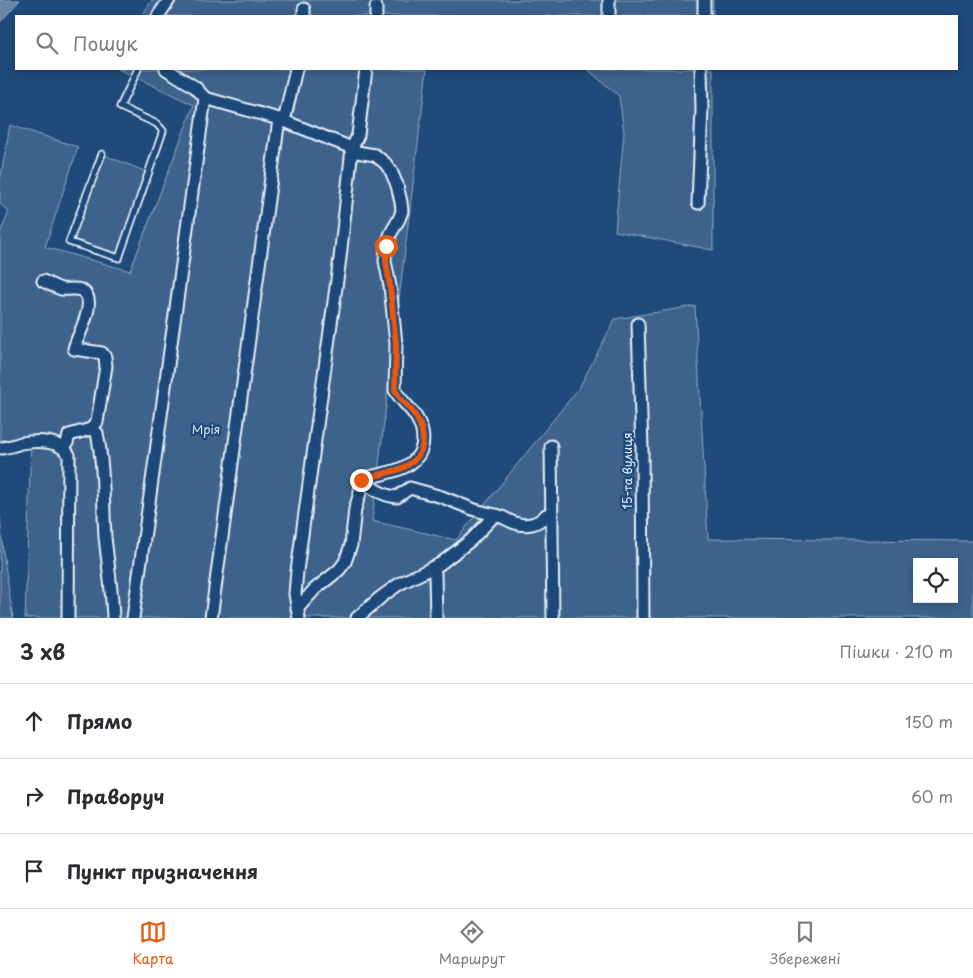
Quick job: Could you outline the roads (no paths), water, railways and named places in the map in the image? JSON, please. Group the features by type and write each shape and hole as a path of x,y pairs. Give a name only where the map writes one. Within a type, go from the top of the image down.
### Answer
{"street":[{"path":"159,15 169,0"},
{"path":"609,0 609,15"},
{"path":"704,0 704,15"},
{"path":"168,70 195,87 205,98 281,120 352,148 357,152 379,158 391,171 397,185 402,211 388,241 386,261 396,344 395,390 416,416 424,443 416,460 408,466 361,480"},
{"path":"211,618 281,120 296,70"},
{"path":"298,613 295,594 297,571 340,258 352,148 358,135 366,70"},
{"path":"698,203 702,109 701,70"},
{"path":"133,618 205,98"},
{"path":"43,281 62,289 81,290 86,295 89,302 88,310 74,349 102,353 105,357 106,366 97,422 91,429 69,435 64,447"},
{"name":"15-та вулиця","path":"638,324 642,440 644,618"},
{"path":"91,429 97,433 100,443 105,537 113,618"},
{"path":"2,448 23,443 58,444 64,447 70,459 68,618"},
{"path":"551,446 553,618"},
{"path":"361,480 375,490 391,496 396,497 410,488 442,496 475,510 501,516 515,524 535,523 546,515 552,514"},
{"path":"298,613 315,589 339,570 345,562 351,545 355,509 360,493 361,480"},
{"path":"357,618 381,597 400,584 433,567 471,540 495,515"},
{"path":"433,567 435,573 436,618"}],"lane":[{"path":"102,154 68,242 119,258 163,131 157,124 120,107 138,70"}],"park label":[{"name":"Мрія","path":"206,430"}]}
